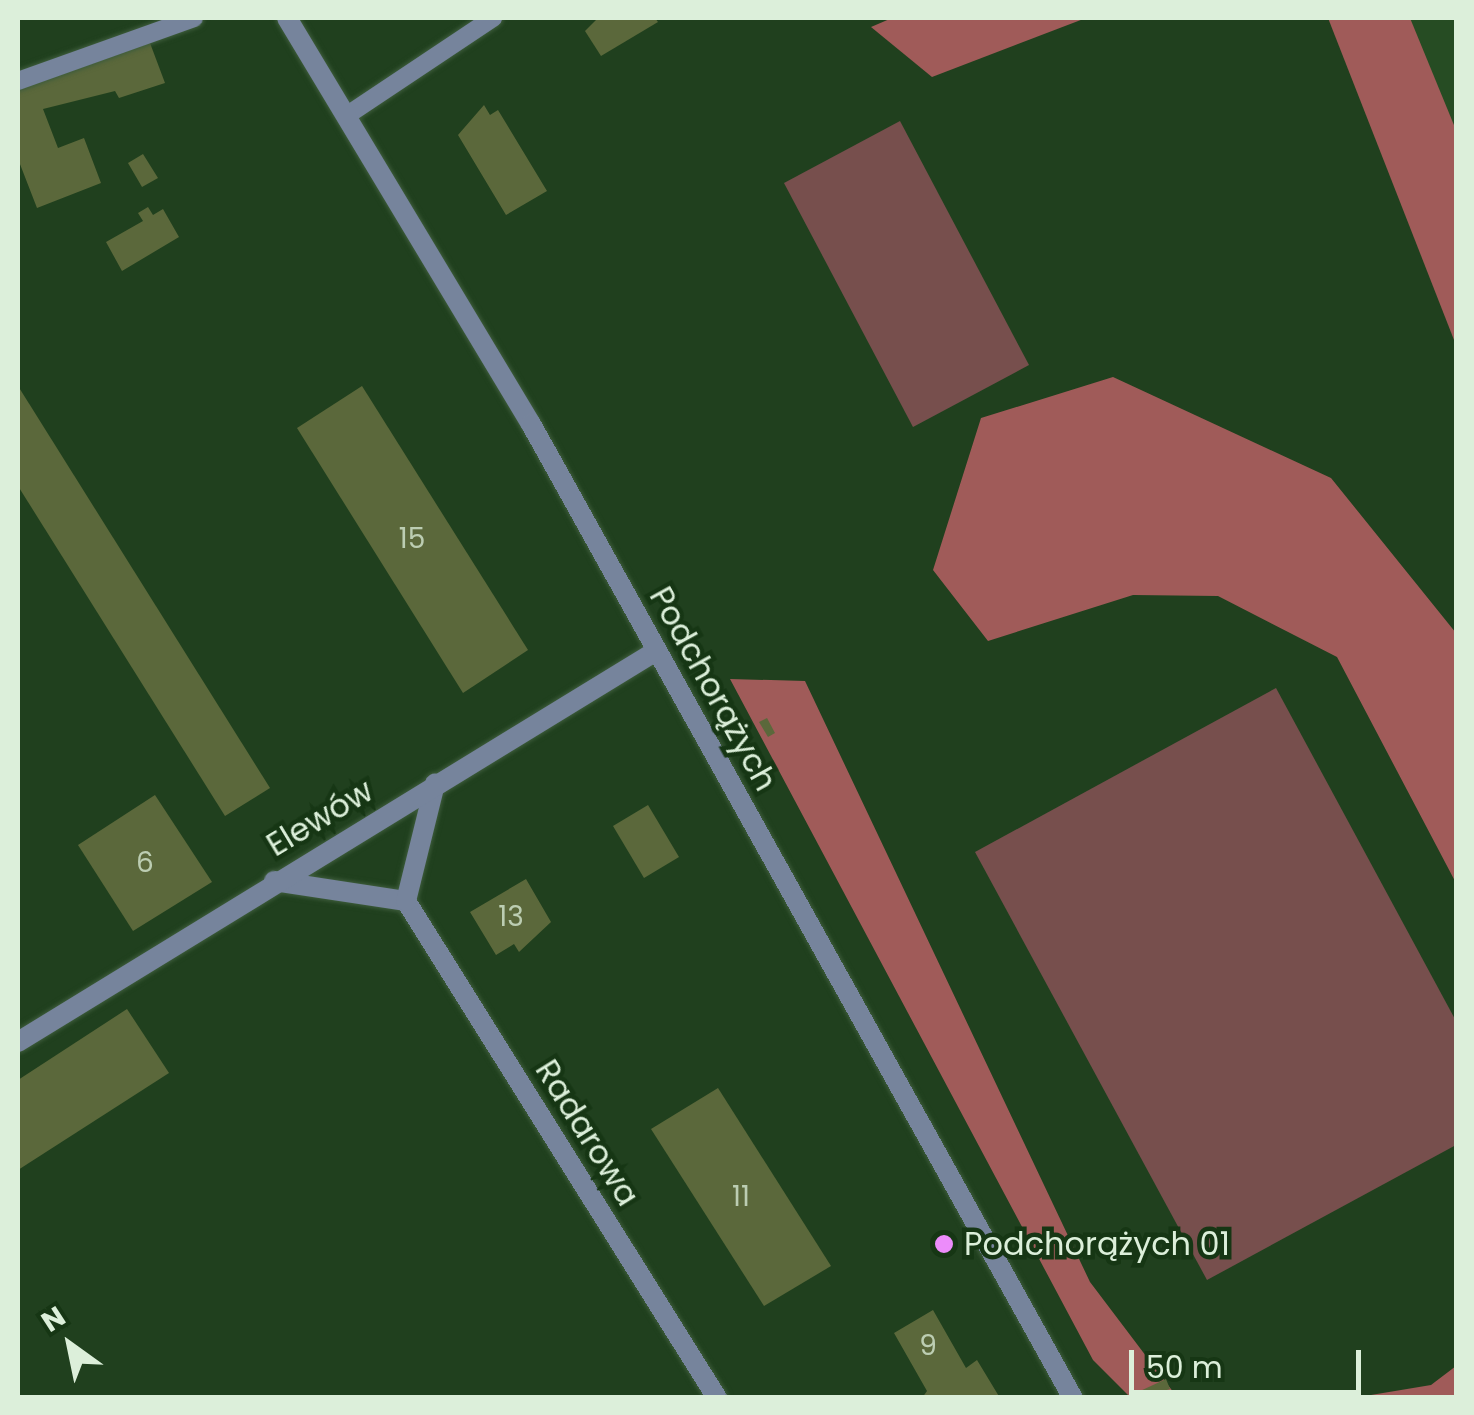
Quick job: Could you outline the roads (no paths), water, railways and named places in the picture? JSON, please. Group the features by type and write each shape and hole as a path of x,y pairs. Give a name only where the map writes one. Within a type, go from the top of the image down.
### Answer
{"street":[{"name":"Podchorążych","path":"287,18 531,424 1073,1398"},
{"name":"Elewów","path":"18,1042 274,881 656,651"},
{"path":"274,881 406,901 435,784"},
{"name":"Radarowa","path":"406,901 717,1398"}],"lane":[{"path":"18,81 194,18"},
{"path":"346,116 493,18"}],"place":[{"name":"Podchorążych 01","path":"944,1244"}]}
